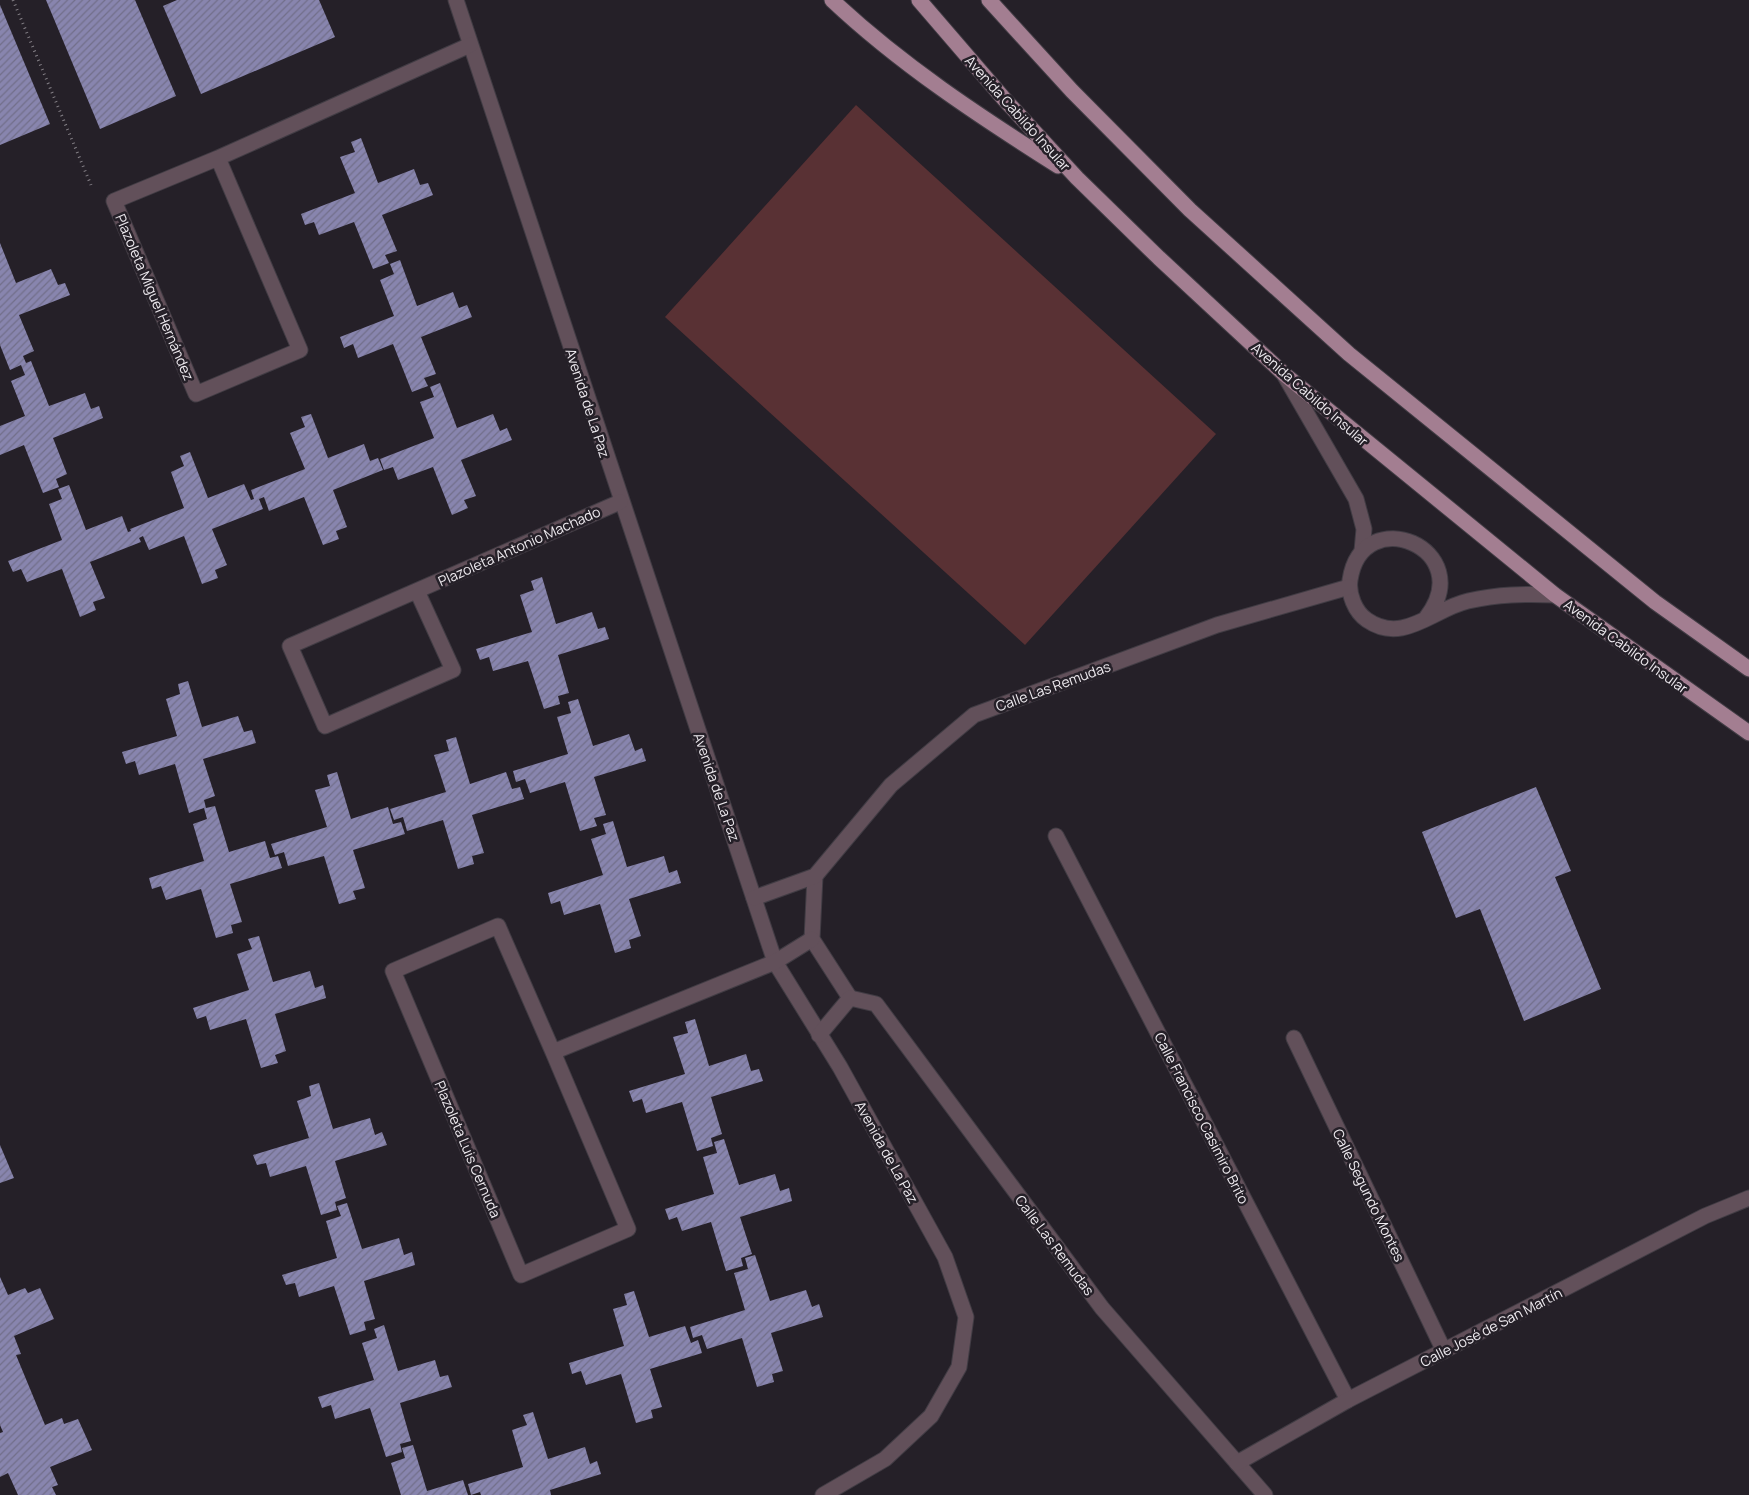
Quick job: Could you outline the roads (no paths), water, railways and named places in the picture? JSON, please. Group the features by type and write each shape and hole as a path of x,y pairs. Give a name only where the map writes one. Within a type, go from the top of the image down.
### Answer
{"main road":[{"path":"832,0 896,55 977,114 1077,178"},
{"name":"Avenida Cabildo Insular","path":"919,0 1005,100 1077,178 1159,258 1284,374 1555,595 1749,733"},
{"path":"989,0 1072,91 1190,210 1349,354 1655,602 1749,669"},
{"path":"1002,0 1072,91"}],"street":[{"name":"Avenida de La Paz","path":"456,0 620,502 775,962 819,1035 945,1257 966,1317 958,1367 931,1416 885,1459 823,1495"},
{"name":"Plazoleta Miguel Hernández","path":"218,158 300,350 196,394 114,202 218,158 470,45"},
{"path":"1284,374 1356,499 1364,529 1362,551"},
{"name":"Plazoleta Antonio Machado","path":"417,591 452,670 325,726 290,646 620,502"},
{"path":"1426,618 1436,605 1440,590 1439,574 1433,558 1421,547 1407,539 1391,538 1375,542 1362,551 1352,568 1349,587 1354,605 1366,619 1382,628 1405,629 1426,618 1466,602 1505,594 1555,595"},
{"name":"Calle Las Remudas","path":"816,876 891,785 974,715 1217,625 1349,587"},
{"name":"Calle Francisco Casimiro Brito","path":"1056,836 1348,1400"},
{"path":"754,898 816,876 812,939 850,998 819,1035"},
{"name":"Plazoleta Luis Cernuda","path":"498,926 552,1052 628,1229 521,1275 393,971 498,926"},
{"path":"552,1052 775,962 812,939"},
{"name":"Calle Las Remudas","path":"850,998 876,1004 1102,1308 1265,1495"},
{"name":"Calle Segundo Montes","path":"1294,1038 1444,1351"},
{"name":"Calle José de San Martín","path":"1237,1463 1348,1400 1705,1216 1749,1198"}]}
